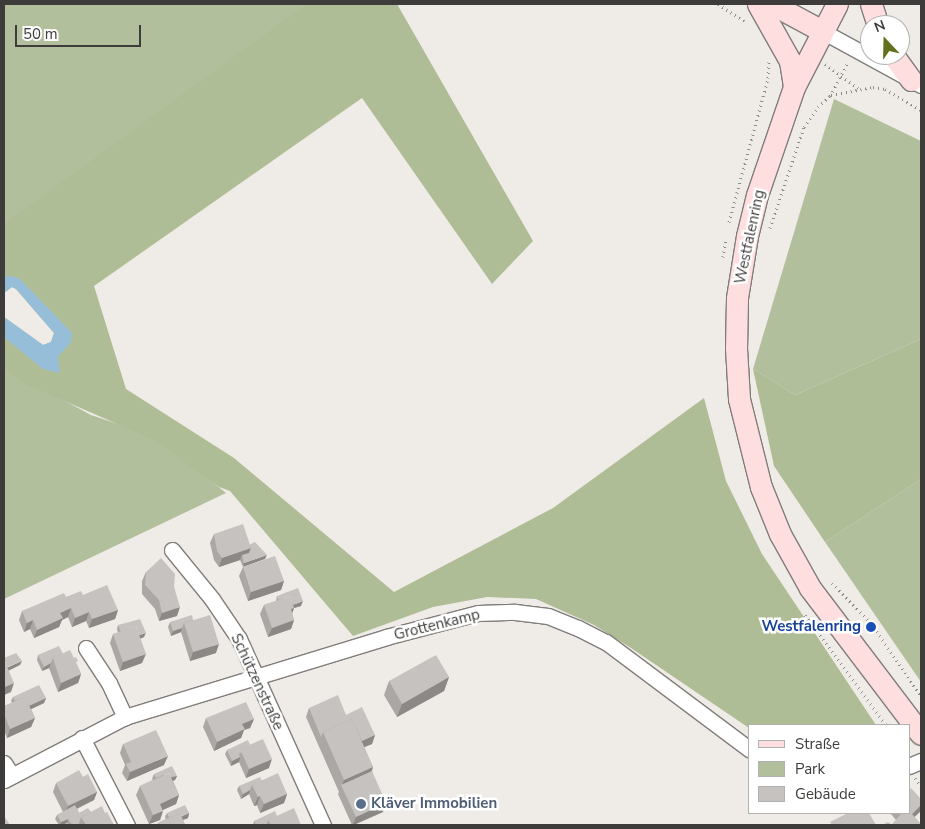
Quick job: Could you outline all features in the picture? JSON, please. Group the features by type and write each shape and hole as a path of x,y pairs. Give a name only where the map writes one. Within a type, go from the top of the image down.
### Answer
{"main road":[{"path":"758,4 790,61 794,86"},
{"path":"772,4 822,31"},
{"name":"Westfalenring","path":"837,4 794,86 760,186 746,245 737,298 736,348 739,399 761,488 780,534 810,588 921,734"},
{"path":"902,65 916,82"}],"street":[{"path":"822,31 916,82"},
{"name":"Schützenstraße","path":"172,550 212,599 239,639 323,825"},
{"name":"Grottenkamp","path":"4,763 8,778 125,717 386,637 478,613 515,612 548,616 606,642 748,748"},
{"path":"86,648 110,683 125,717"},
{"path":"82,738 127,825"}],"path":[{"path":"718,4 750,25"},
{"path":"768,237 804,127 818,107 830,96 855,48"},
{"path":"723,258 733,204 768,78 769,60"},
{"path":"840,77 858,88"},
{"path":"830,96 858,88 873,87 885,89 921,110"},
{"path":"829,580 871,623 921,696"},
{"path":"799,607 833,656 885,724"}],"green space":[{"path":"4,4 307,4 4,225"},
{"path":"306,4 397,4 533,241 492,284 362,98 94,286 126,389 234,458 394,592 553,508 704,398 726,481 762,554 875,724 748,724 748,727 594,625 536,599 487,597 433,607 353,636 230,491 219,487 154,440 23,383 4,368 4,317 43,345 51,342 54,333 16,289 12,287 4,293 4,224"},
{"path":"834,99 921,141 921,339 795,395 753,369"},
{"path":"921,339 921,479 825,542 774,466 753,369 795,395"},
{"path":"4,368 91,415 157,437 226,493 4,599"},
{"path":"921,479 921,682 825,542"}],"water":[{"path":"11,276 20,279 72,333 71,342 58,357 60,373 43,369 4,337 4,317 43,345 51,342 54,333 16,289 12,287 4,293 4,277"}],"building":[{"path":"243,524 251,548 222,558 217,551 214,534"},
{"path":"255,542 267,555 244,563 242,555 249,553 250,545"},
{"path":"275,556 284,581 251,592 243,567"},
{"path":"161,558 175,574 174,587 180,607 162,613 159,600 145,585 146,572"},
{"path":"107,585 118,610 92,619 89,612 75,618 71,608 60,613 63,618 37,630 33,620 27,623 22,611 64,593 66,597 81,591 83,595"},
{"path":"298,588 303,601 293,605 290,596 278,600 277,596"},
{"path":"290,596 294,608 291,609 294,620 272,628 264,605"},
{"path":"192,615 193,620 184,623 182,628 173,631 170,622"},
{"path":"210,615 219,644 193,652 184,623"},
{"path":"140,619 146,633 139,635 136,626 121,632 118,625"},
{"path":"136,626 146,654 123,662 113,634"},
{"path":"59,646 63,654 53,658 51,663 44,667 38,655"},
{"path":"70,650 78,661 76,662 81,674 61,683 53,658"},
{"path":"16,653 22,661 7,667 4,663 4,658"},
{"path":"436,655 449,677 402,704 389,681"},
{"path":"4,663 14,683 4,687"},
{"path":"39,685 46,698 29,706 25,697 15,701 13,697"},
{"path":"338,695 346,715 362,707 375,735 362,741 352,719 323,732 321,737 309,708"},
{"path":"25,697 35,718 10,729 4,714 4,706"},
{"path":"246,702 254,719 242,724 245,729 217,742 206,718"},
{"path":"352,719 373,767 344,780 323,732"},
{"path":"156,730 168,756 130,772 126,764 131,762 123,744"},
{"path":"263,739 272,759 249,769 240,749"},
{"path":"248,740 250,745 240,749 242,752 239,754 240,757 232,761 227,750"},
{"path":"172,766 177,776 171,777 169,773 156,778 154,774"},
{"path":"79,770 83,777 88,774 97,792 68,806 56,783"},
{"path":"372,771 386,803 356,817 341,785"},
{"path":"169,773 179,795 160,804 163,811 153,815 140,786"},
{"path":"278,773 287,794 264,804 252,785"},
{"path":"260,777 262,781 252,785 250,790 243,794 239,786"},
{"path":"911,788 921,799 921,805 912,814 921,825 892,824 901,814 910,814"},
{"path":"75,805 79,813 88,808 91,812 81,817 77,825 72,825 68,819 61,822 57,815"},
{"path":"185,805 189,813 181,817 180,813 169,818 167,813"},
{"path":"102,806 114,825 86,825 81,817"},
{"path":"294,808 301,825 271,825 268,820"},
{"path":"275,811 277,816 268,820 267,824 256,825 254,821"},
{"path":"180,813 185,825 159,825 158,823"},
{"path":"846,814 870,814 876,825 832,825 830,822"},
{"path":"4,816 10,825 4,825"}],"place":[{"name":"Westfalenring","path":"871,627"},
{"name":"Kläver Immobilien","path":"361,804"}]}
